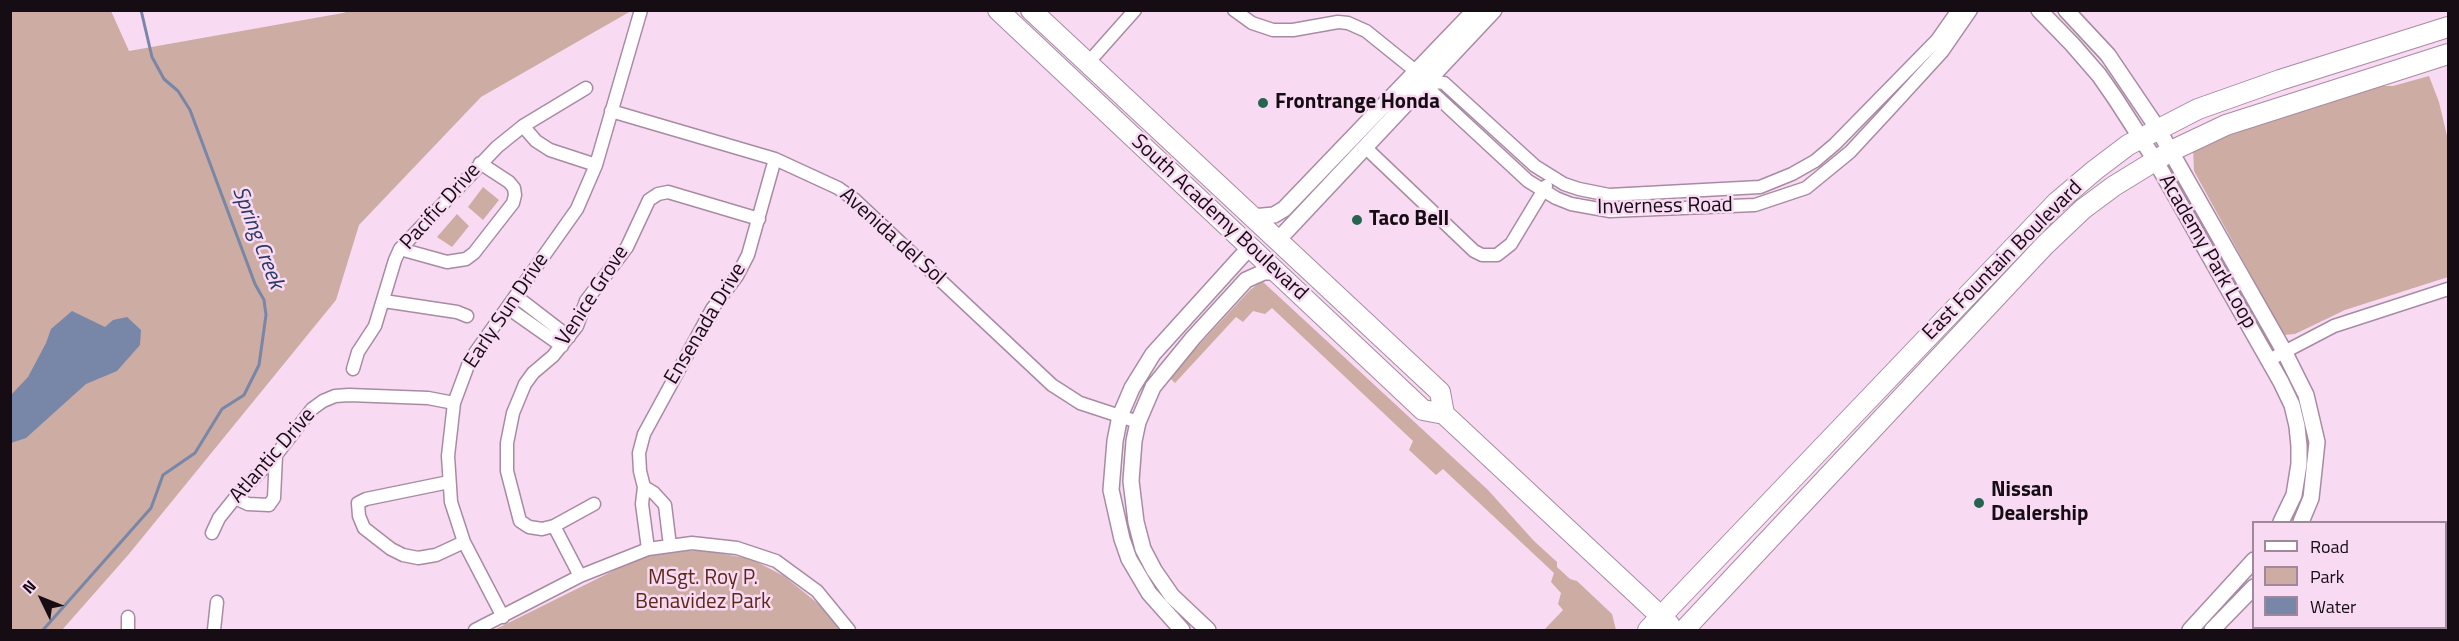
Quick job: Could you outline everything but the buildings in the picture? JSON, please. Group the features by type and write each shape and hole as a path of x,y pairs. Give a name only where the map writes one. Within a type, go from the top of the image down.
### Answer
{"highway":[{"name":"South Academy Boulevard","path":"998,10 1423,410 1444,414 1655,623 1676,630"},
{"name":"South Academy Boulevard","path":"1031,10 1440,392 1444,414"},
{"name":"East Fountain Boulevard","path":"1655,623 2056,203 2095,170 2149,134 2198,110 2280,80 2448,27"},
{"name":"East Fountain Boulevard","path":"1684,630 2065,225 2114,186 2163,156 2226,125 2448,54"},
{"path":"1093,100 1111,102 1248,229 1261,237 1278,240"},
{"path":"1250,248 1268,250 1275,254 1353,326 1387,343"}],"street":[{"name":"Early Sun Drive","path":"502,617 464,542 451,502 450,429 454,404 470,360 577,210 596,165 641,10"},
{"path":"1087,64 1135,10"},
{"path":"1234,10 1252,23 1273,30 1293,30 1338,22 1356,26 1374,36 1423,76"},
{"path":"1278,240 1366,148 1476,10"},
{"path":"1252,217 1274,215 1284,209 1494,10"},
{"name":"Inverness Road","path":"1423,76 1444,82 1535,166 1551,177 1579,189 1609,195 1760,187 1792,174 1815,161 1860,119 1937,40 1958,10"},
{"name":"Inverness Road","path":"1423,76 1433,93 1528,181 1556,198 1585,208 1630,211 1755,205 1806,188 1850,152 1942,52 1971,10"},
{"name":"Academy Park Loop","path":"2039,10 2149,134"},
{"name":"Academy Park Loop","path":"2066,10 2108,55 2149,134 2284,351 2306,395 2317,442 2311,498 2301,521"},
{"name":"Pacific Drive","path":"353,369 358,352 375,326 400,249 480,163 523,126 585,88"},
{"name":"Avenida del Sol","path":"611,111 775,159 816,177 855,200 1065,395 1080,404 1138,422"},
{"path":"523,126 536,141 549,150 596,165"},
{"path":"1366,148 1474,251 1482,255 1497,255 1511,244 1551,177"},
{"name":"Academy Park Loop","path":"2163,156 2292,405 2297,426 2297,479 2294,495 2281,521"},
{"name":"Ensenada Drive","path":"648,549 642,504 644,487 639,453 644,434 712,309 737,276 748,255 775,159"},
{"path":"400,249 447,262 457,262 474,253 513,203 515,195 509,182 480,163"},
{"name":"Venice Grove","path":"554,526 542,529 529,527 520,521 507,471 507,443 513,414 525,384 577,326 586,301 627,246 649,200 658,194 668,192 759,219"},
{"path":"1182,630 1149,593 1129,559 1117,524 1111,490 1120,416 1142,370 1153,354 1250,248"},
{"path":"1208,630 1172,596 1143,549 1136,522 1131,482 1131,460 1138,422 1153,387 1193,338 1246,280 1264,272 1277,272"},
{"path":"2269,360 2334,326 2448,289"},
{"path":"517,297 565,341"},
{"path":"384,301 457,312 467,316"},
{"path":"508,308 565,341"},
{"name":"Atlantic Drive","path":"212,533 219,518 235,498 276,455 312,409 335,396 428,399 454,404"},
{"path":"235,498 248,504 269,505 273,498 276,455"},
{"path":"449,482 366,499 358,503 359,516 364,528 391,549 403,555 418,558 464,542"},
{"path":"644,487 654,493 665,505 670,546"},
{"path":"580,576 554,526 594,504"},
{"path":"475,630 580,576 648,549 692,543 716,544 758,554 776,561 817,591 849,630"},
{"path":"2190,630 2252,561"},
{"path":"2212,630 2252,587"},
{"path":"214,630 217,602"},
{"path":"128,617 128,630"}],"green space":[{"path":"10,11 111,11 129,51 349,11 631,11 481,97 359,225 336,300 129,554 62,630 11,630"},
{"path":"2429,76 2439,102 2448,140 2448,277 2345,310 2295,334 2284,335 2194,171 2193,148 2208,140 2372,86 2393,86"},
{"path":"483,187 499,200 483,220 468,207"},
{"path":"457,214 469,226 452,247 437,237"},
{"path":"1262,281 1488,490 1534,541 1557,562 1557,567 1570,579 1577,581 1612,614 1616,630 1544,630 1563,610 1558,604 1561,593 1551,582 1554,573 1443,469 1436,475 1409,450 1413,441 1272,308 1265,314 1253,311 1243,322 1236,317 1175,383 1169,377 1250,290"},
{"name":"MSgt. Roy P. Benavidez Park","path":"702,550 751,559 784,576 821,606 840,630 494,630 637,559 658,553"}],"water":[{"path":"72,311 105,327 113,320 127,317 141,330 140,345 117,371 86,384 26,438 11,443 11,395 28,377 51,329"}],"waterway":[{"name":"Spring Creek","path":"43,630 151,508 163,475 195,453 222,409 244,395 259,365 266,315 264,300 255,284 190,110 178,91 164,79 152,57 141,10"}],"place":[{"name":"Frontrange Honda","path":"1263,103"},
{"name":"Taco Bell","path":"1357,220"},
{"name":"Nissan Dealership","path":"1979,503"}]}
